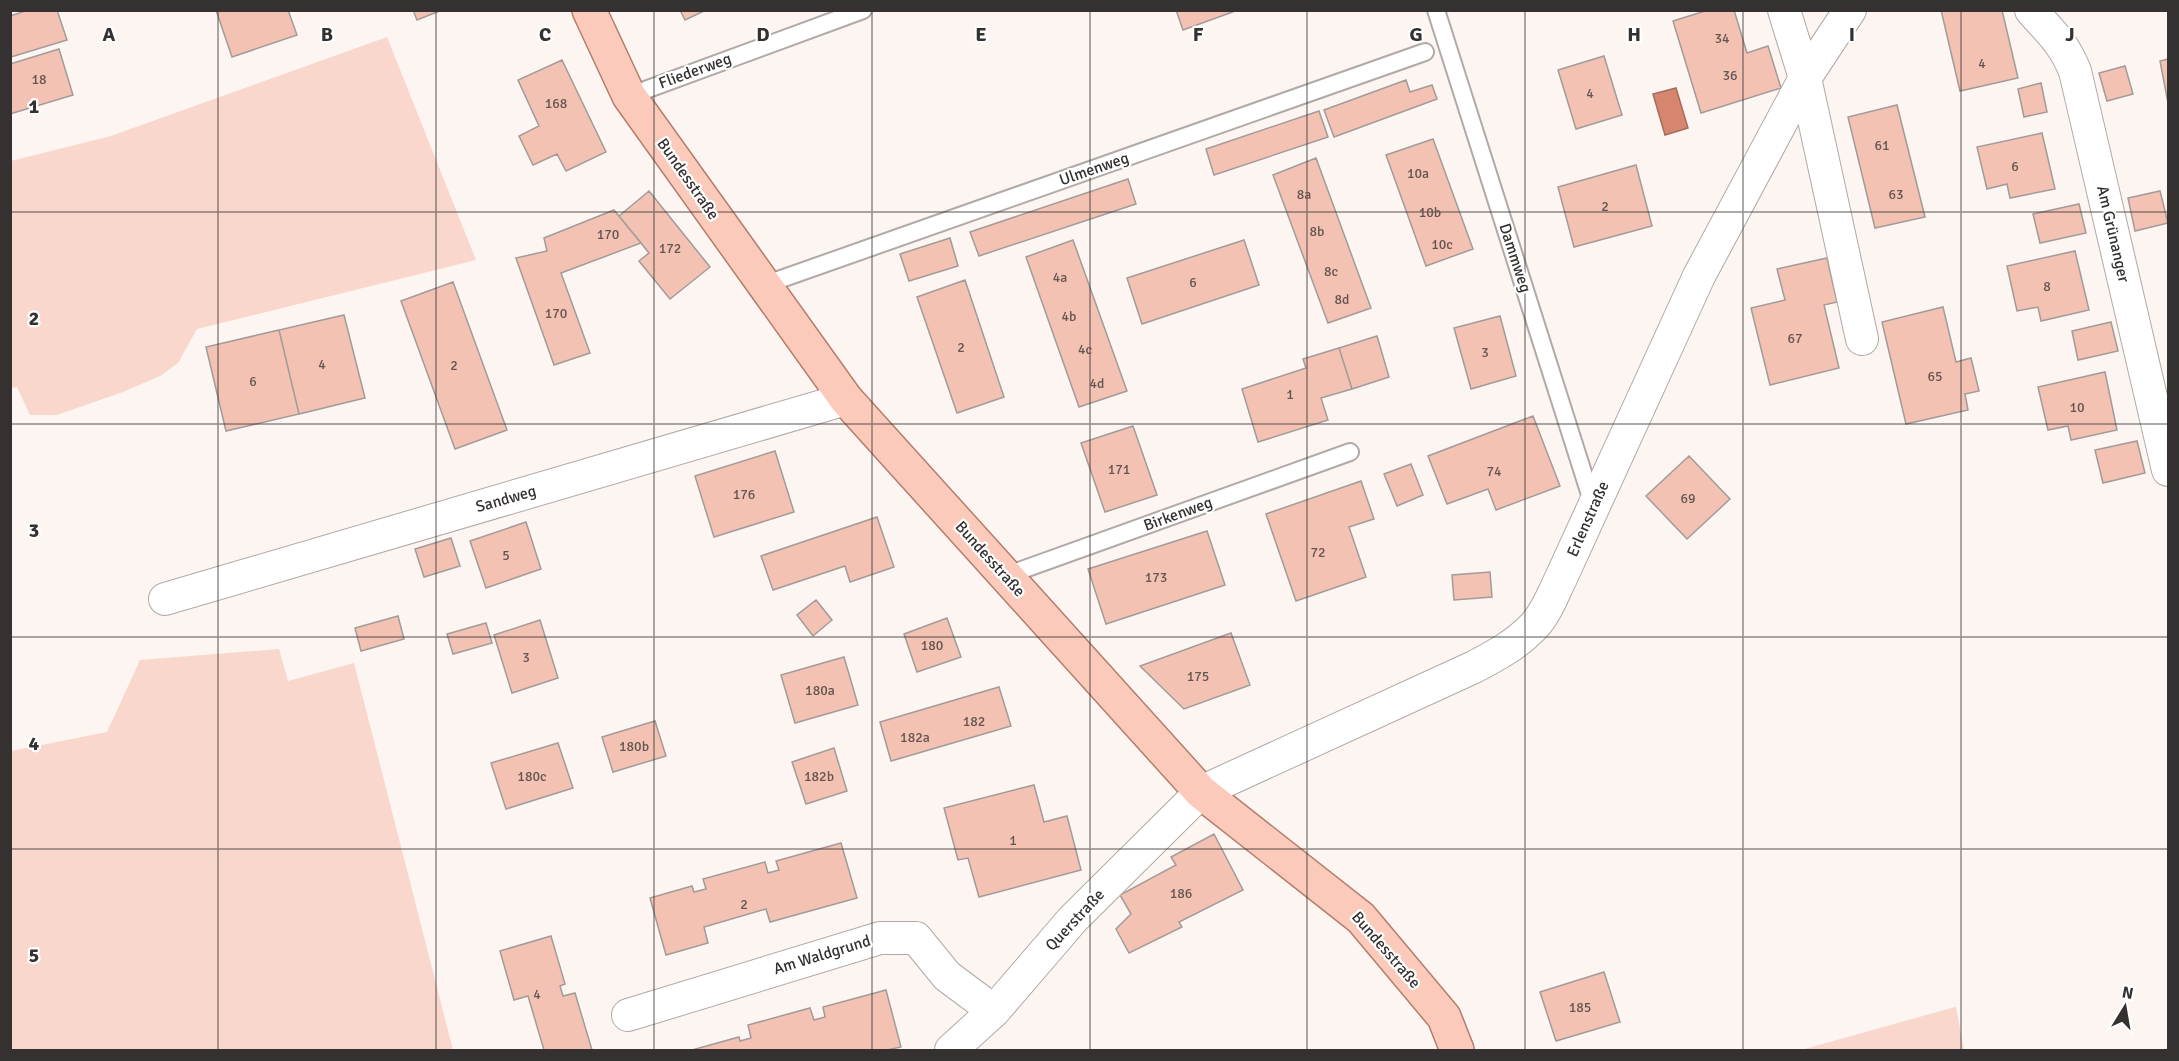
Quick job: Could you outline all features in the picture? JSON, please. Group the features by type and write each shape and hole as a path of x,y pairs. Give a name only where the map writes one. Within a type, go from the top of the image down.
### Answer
{"main road":[{"name":"Bundesstraße","path":"589,10 629,96 846,399 1201,792 1361,918 1444,1017 1457,1050"}],"street":[{"path":"1784,10 1805,78 1862,339"},
{"name":"Erlenstraße","path":"1201,792 1464,672 1499,654 1534,626 1543,614 1594,506 1699,276 1805,78 1850,10"},
{"name":"Am Grünanger","path":"2031,10 2057,38 2075,71 2169,470"},
{"name":"Sandweg","path":"165,599 846,399"},
{"name":"Querstraße","path":"951,1050 994,1011 1073,919 1201,792"},
{"name":"Am Waldgrund","path":"628,1015 880,938 916,938 947,976 994,1011"}],"lane":[{"name":"Fliederweg","path":"629,96 863,10"},
{"name":"Dammweg","path":"1436,10 1594,506"},
{"name":"Ulmenweg","path":"764,285 1425,52"},
{"name":"Birkenweg","path":"1005,576 1350,452"}],"shaded area":[{"path":"387,37 476,260 197,329 178,363 160,376 123,392 57,415 30,415 17,387 11,388 11,161 111,136"},
{"path":"1676,88 1688,128 1665,135 1653,94"},
{"path":"279,649 288,681 354,663 453,1050 11,1050 11,751 107,732 140,660"},
{"path":"1955,1007 1964,1050 1801,1050"}],"building":[{"path":"28,10 57,10 67,40 11,57 10,16"},
{"path":"216,10 288,10 297,35 232,57"},
{"path":"413,10 442,10 417,20"},
{"path":"680,10 706,10 685,20"},
{"path":"1176,10 1238,10 1183,30"},
{"path":"1708,10 1734,10 1747,53 1768,46 1781,88 1701,113 1673,21"},
{"path":"1941,10 2002,10 2018,78 1960,91"},
{"path":"59,49 73,95 10,114 10,64"},
{"path":"1604,56 1622,115 1576,129 1558,70"},
{"path":"2168,59 2168,103 2160,61"},
{"path":"562,60 606,152 566,171 557,154 533,165 519,136 539,126 518,80"},
{"path":"2125,66 2133,94 2107,101 2099,73"},
{"path":"1406,80 1410,92 1432,85 1437,99 1334,137 1324,110"},
{"path":"2041,83 2047,112 2024,117 2018,89"},
{"path":"1897,105 1925,217 1875,228 1848,117"},
{"path":"1319,111 1328,137 1214,175 1206,149"},
{"path":"2042,133 2055,189 2010,198 2007,184 1987,189 1977,147"},
{"path":"1433,139 1473,249 1426,266 1386,155"},
{"path":"1316,158 1371,308 1328,323 1273,175"},
{"path":"1636,165 1652,226 1574,247 1558,187"},
{"path":"1128,179 1136,204 979,256 970,232"},
{"path":"649,191 710,267 670,299 639,261 649,253 619,216"},
{"path":"2160,191 2168,223 2135,231 2128,198"},
{"path":"2079,204 2086,233 2040,243 2033,214"},
{"path":"614,210 641,243 561,273 590,353 554,365 516,258 547,251 544,238"},
{"path":"950,238 958,266 909,281 900,254"},
{"path":"1073,240 1127,391 1079,407 1026,257"},
{"path":"1244,240 1259,285 1142,324 1127,278"},
{"path":"2075,251 2089,310 2041,321 2038,307 2017,311 2007,266"},
{"path":"1827,258 1837,302 1824,305 1839,368 1770,385 1751,308 1785,300 1777,269"},
{"path":"965,280 1004,397 957,413 917,297"},
{"path":"453,282 507,430 455,449 401,301"},
{"path":"1943,307 1956,362 1971,358 1979,391 1965,394 1968,410 1906,424 1882,322"},
{"path":"344,315 365,398 299,414 279,330"},
{"path":"1500,316 1516,376 1471,389 1454,328"},
{"path":"2111,322 2118,351 2078,360 2072,331"},
{"path":"279,330 299,414 226,431 206,347"},
{"path":"1377,336 1389,377 1352,389 1339,348"},
{"path":"1339,348 1352,389 1321,398 1328,420 1258,442 1242,389 1306,368 1303,359"},
{"path":"2105,372 2117,430 2071,440 2068,426 2048,430 2038,387"},
{"path":"1533,416 1560,486 1496,510 1488,489 1447,504 1428,456"},
{"path":"1133,426 1157,495 1105,512 1081,443"},
{"path":"2137,441 2145,473 2103,483 2095,450"},
{"path":"775,451 794,512 714,537 695,476"},
{"path":"1689,456 1730,499 1687,539 1646,496"},
{"path":"1411,464 1423,495 1397,506 1384,474"},
{"path":"1361,481 1374,519 1349,527 1366,577 1296,601 1266,514"},
{"path":"877,517 894,567 850,582 845,566 773,590 761,556"},
{"path":"526,522 541,569 486,588 470,541"},
{"path":"1207,531 1225,585 1106,624 1088,569"},
{"path":"451,538 460,566 424,577 415,549"},
{"path":"1490,572 1492,597 1454,600 1452,575"},
{"path":"816,600 832,620 813,636 797,615"},
{"path":"398,616 404,639 361,651 355,628"},
{"path":"947,618 961,657 917,672 904,634"},
{"path":"540,620 558,678 512,693 494,635"},
{"path":"486,623 492,643 453,654 447,634"},
{"path":"1231,633 1250,685 1184,709 1140,666"},
{"path":"844,657 858,705 795,723 781,675"},
{"path":"999,687 1011,726 891,761 880,722"},
{"path":"655,721 666,756 613,772 602,737"},
{"path":"558,743 573,788 506,809 491,763"},
{"path":"834,748 847,791 806,804 792,762"},
{"path":"1034,785 1044,822 1067,816 1081,870 979,897 968,858 958,860 944,808"},
{"path":"1214,834 1243,890 1179,922 1182,927 1129,953 1116,929 1131,914 1120,895 1176,865 1171,857"},
{"path":"841,843 857,898 770,922 766,909 704,927 708,943 666,955 650,898 692,886 694,892 706,889 703,879 765,862 768,873 779,870 776,861"},
{"path":"551,936 565,984 560,986 563,996 575,993 592,1050 544,1050 528,996 514,1000 500,951"},
{"path":"1604,972 1620,1022 1556,1041 1540,992"},
{"path":"886,990 901,1047 887,1050 692,1050 739,1037 740,1041 751,1038 748,1025 810,1008 814,1020 825,1017 823,1007"}]}
